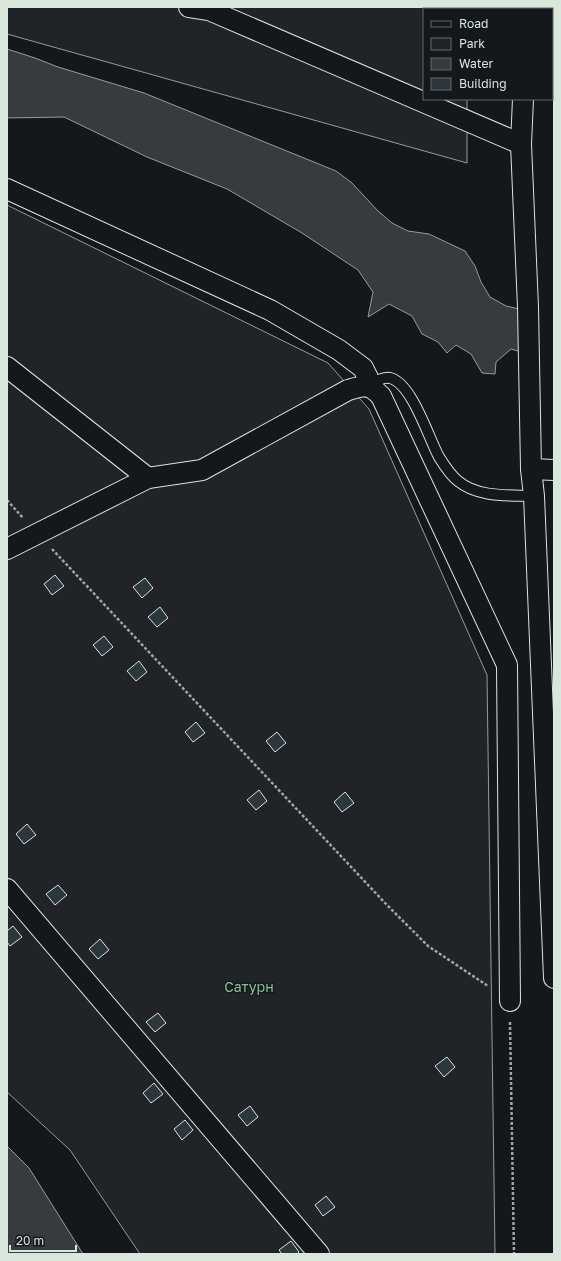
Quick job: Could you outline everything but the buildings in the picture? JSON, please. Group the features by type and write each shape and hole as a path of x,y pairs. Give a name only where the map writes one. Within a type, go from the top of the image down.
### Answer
{"street":[{"path":"189,7 208,10 521,144"},
{"path":"523,100 521,144 528,307 531,468 534,496 554,978"},
{"path":"7,189 270,310 339,350 363,368 368,378 368,386"},
{"path":"7,367 148,478"},
{"path":"7,550 148,478 202,470 348,390 363,386 372,387 382,396 507,665 510,1001"},
{"path":"531,468 554,470"},
{"path":"7,889 319,1254"}],"lane":[{"path":"368,386 376,380 390,378 402,385 422,418 439,457 449,472 459,482 474,490 489,494 534,496"}],"path":[{"path":"7,500 375,892 428,946 510,1001 514,1254"}],"green space":[{"path":"7,7 466,7 423,8 423,100 467,100 467,163 7,34"},
{"name":"Сатурн","path":"7,205 328,363 369,409 487,675 495,1254 140,1254 70,1150 7,1092"}],"water":[{"path":"7,49 58,67 144,93 336,171 352,183 378,211 392,223 408,231 429,234 465,251 475,266 481,282 490,297 506,306 519,309 521,352 511,349 496,362 495,374 482,373 471,354 456,345 447,353 438,342 422,334 412,316 389,304 368,317 373,292 358,270 302,233 227,189 147,157 64,117 7,118"},
{"path":"7,1146 29,1168 83,1254 7,1254"}]}
